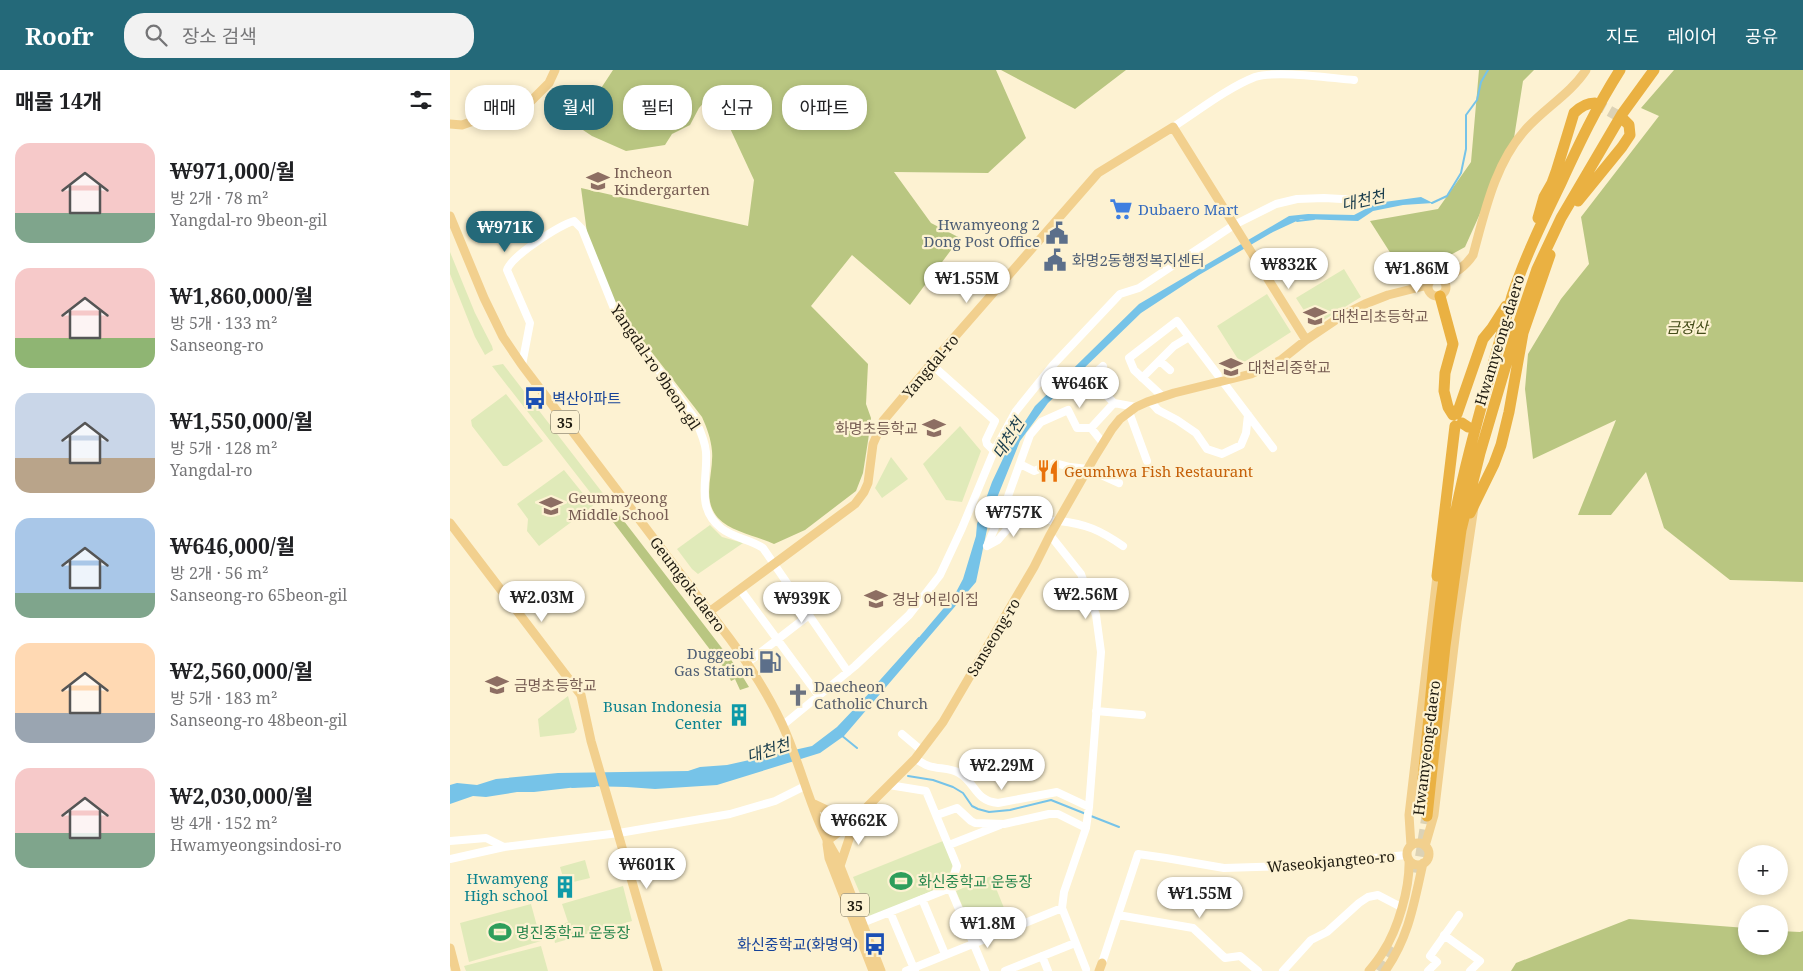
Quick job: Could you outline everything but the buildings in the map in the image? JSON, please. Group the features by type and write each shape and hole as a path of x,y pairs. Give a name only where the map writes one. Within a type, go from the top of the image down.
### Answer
{"highway":[{"name":"Hwamyeong-daero","path":"1620,70 1574,151 1522,266 1512,296 1460,489 1449,543 1437,639 1423,816 1461,530 1480,453 1516,330 1534,277 1561,218 1622,114 1654,70"},
{"path":"1635,97 1647,70"},
{"path":"1534,240 1544,197 1552,183 1574,112 1588,103 1595,103"},
{"path":"1561,218 1572,209 1630,135 1629,126 1622,118"},
{"path":"1461,530 1494,464 1496,443 1509,412 1523,333 1545,272 1551,251 1553,234"},
{"path":"1440,296 1454,344 1445,374 1444,391 1447,401 1459,421"},
{"path":"1437,576 1462,396 1483,339 1512,296"},
{"path":"1447,401 1457,402 1462,396"},
{"path":"1437,576 1449,543"}],"main road":[{"path":"450,133 462,125 531,101 549,83 554,70"},
{"path":"1442,280 1466,265 1473,255 1494,183 1500,169 1518,140 1542,112 1570,90 1586,70"},
{"path":"450,124 462,125"},
{"path":"1173,127 1306,340"},
{"name":"Yangdal-ro","path":"709,612 855,504 868,484 873,444 883,421 931,364 1098,173 1173,127"},
{"name":"Geumgok-daero","path":"450,216 484,298 503,337 522,365 748,663 783,725"},
{"path":"1434,278 1442,280 1446,284 1446,290 1440,296 1430,294 1428,285 1434,278"},
{"name":"Sanseong-ro","path":"827,841 856,818 915,759 942,722 979,663 1034,568 1050,535 1116,424 1133,409 1162,396 1251,374 1281,360 1306,340 1343,315 1388,295 1428,285"},
{"name":"Hwamyeong-daero","path":"1425,846 1434,815 1457,622 1474,505"},
{"path":"450,524 581,695 591,741 658,971"},
{"name":"Hwamyeong-daero","path":"1411,846 1409,815 1437,576"},
{"name":"35","path":"783,725 805,786 827,841 836,856 881,971"},
{"path":"812,803 829,811 856,818 840,866"},
{"name":"35","path":"827,841 829,858 873,971"},
{"path":"1369,971 1384,952 1395,928 1405,896 1408,858 1411,846 1415,843 1425,846 1429,855 1423,863 1416,899 1397,954 1385,971"},
{"path":"1408,858 1413,864 1423,863"},
{"path":"450,948 456,971"}],"street":[{"name":"Yangdal-ro","path":"1173,127 1256,76 1285,74 1354,80"},
{"path":"783,725 848,672 909,615 940,575 994,451 1016,411 1053,365 1120,294 1139,288 1276,204 1297,199 1359,200"},
{"name":"Yangdal-ro 9beon-gil","path":"522,365 530,322 508,270 509,266 565,224 574,221 582,229 615,311 695,419 706,451 705,507 711,517 716,524 730,535 757,544 763,548 848,672"},
{"path":"1162,396 1134,370 1129,358 1177,321 1274,448"},
{"path":"1142,378 1174,346 1189,337"},
{"path":"516,355 525,349"},
{"path":"1160,361 1170,370"},
{"path":"931,364 1006,429"},
{"path":"1102,366 1089,378 1114,403 1133,409 1147,462"},
{"path":"1150,401 1158,410 1178,420 1196,433 1207,449 1222,454 1241,445 1246,434 1248,415"},
{"path":"1024,509 998,540 987,546 1006,502 1030,435 1041,422 1068,410 1077,428 1090,428 1114,403"},
{"path":"994,451 987,444 986,440 995,421"},
{"path":"1090,428 1103,443"},
{"path":"1020,464 1034,471 1054,463 1070,468 1088,469 1119,483"},
{"path":"1006,502 1058,522 1082,524 1106,534 1123,546"},
{"path":"1050,535 1081,574 1096,615 1101,652 1086,828 1064,892 1062,908 1086,968"},
{"path":"740,589 819,696"},
{"path":"748,663 809,615"},
{"path":"1096,711 1142,715"},
{"path":"902,734 921,750"},
{"path":"915,759 928,766 955,771 961,774 984,800 991,802 998,803 1057,792 1089,807"},
{"path":"889,785 926,791 957,866 950,888 985,971"},
{"path":"450,860 504,847 619,832 730,814 774,801 805,786"},
{"path":"936,815 957,808 971,822 1004,824"},
{"path":"949,845 1004,824 1049,814 1058,814 1086,828"},
{"path":"450,841 486,838 504,847"},
{"name":"Waseokjangteo-ro","path":"1100,967 1138,854 1224,868 1408,858"},
{"path":"862,923 950,888"},
{"path":"1283,971 1311,940 1327,932 1368,897 1378,895 1402,907"},
{"path":"922,899 946,954"},
{"path":"890,912 911,970 946,954 1062,908"},
{"path":"1118,915 1193,928 1225,958 1240,956 1258,971"},
{"path":"1428,971 1437,962 1430,956 1458,915"},
{"path":"1444,935 1480,961 1470,971"},
{"path":"1005,971 1075,943"},
{"path":"1042,956 1048,971"}],"green space":[{"path":"613,70 996,70 1026,138 988,173 894,172 931,223 960,238 910,305 852,255 811,306 868,364 866,404 871,418 870,428 863,473 856,491 805,530 774,544 730,527 723,523 713,511 709,494 712,451 706,425 702,417 616,306 587,233 581,188 748,226 754,180 731,130 772,130 772,85 702,85 702,105 692,121 692,85 623,85 623,130 680,130 672,134 665,145 626,151 583,130 613,130 613,85 603,85"},
{"path":"1001,70 1126,70 1075,109"},
{"path":"1479,70 1534,70 1523,81 1514,138 1465,247 1407,279 1370,221 1438,209 1471,162"},
{"name":"금정산","path":"1674,70 1803,70 1803,582 1730,580 1664,528 1646,472 1611,515 1578,515 1616,420 1533,459 1525,389 1528,354 1561,299 1589,264 1581,217 1659,116 1641,108"},
{"path":"450,252 475,313 492,346 493,350 485,355 475,337 450,274"},
{"path":"1344,269 1361,297 1314,326 1296,298"},
{"path":"1267,294 1291,332 1241,364 1217,326"},
{"path":"503,364 605,496 606,501 600,505 492,366"},
{"path":"506,394 543,441 507,466 503,466 472,426 471,420"},
{"path":"960,426 981,451 962,502 946,500 923,464"},
{"path":"891,457 908,479 882,498 875,488"},
{"path":"564,470 593,506 539,546 527,531 528,519 517,504"},
{"path":"609,508 617,512 738,669 749,687 740,690 735,679 731,681 727,672 604,510"},
{"path":"710,525 722,537 743,543 698,574 677,549"},
{"path":"568,696 577,729 574,733 540,737 538,719"},
{"name":"화신중학교 운동장","path":"943,841 953,864 946,885 870,917 853,877"},
{"path":"585,860 590,878 565,884 560,867"},
{"path":"991,876 1004,908 990,914 996,930 980,937 973,931 956,891"},
{"path":"623,886 632,921 555,943 552,928 568,922 562,904"},
{"name":"명진중학교 운동장","path":"531,904 541,941 469,962 460,923"},
{"path":"1629,919 1738,927 1738,955 1788,955 1788,931 1803,931 1803,971 1511,971 1516,963"},
{"path":"541,946 548,971 466,971 464,966"}],"water":[{"name":"대천천","path":"1421,197 1433,203 1403,205 1373,211 1358,221 1301,219 1273,232 1199,275 1141,313 1048,403 1020,441 990,515 976,582 844,736 820,753 717,785 655,789 586,786 517,792 486,797 473,796 450,804 450,785 457,783 477,785 496,779 558,773 688,771 700,767 727,765 812,746 837,727 893,668 954,596 963,579 976,536 977,524 992,482 1008,448 1035,406 1139,304 1289,216 1308,214 1354,215 1377,203"}],"waterway":[{"name":"대천천","path":"1432,203 1447,196 1461,173 1466,149 1466,115 1477,100 1481,82 1488,70"},
{"name":"대천천","path":"1297,221 1314,219"},
{"name":"대천천","path":"877,685 919,638"},
{"path":"841,735 857,748"},
{"path":"908,776 933,780 953,787 963,793 972,806 989,812 1010,810 1051,800 1086,814"},
{"name":"대천천","path":"572,787 595,786"},
{"path":"1091,816 1119,827"}],"tunnel":[{"path":"1595,103 1622,118"},
{"path":"1418,873 1427,816"},
{"path":"1379,971 1394,947"}],"place":[{"name":"Incheon Kindergarten","path":"598,181"},
{"name":"Dubaero Mart","path":"1121,209"},
{"name":"Hwamyeong 2 Dong Post Office","path":"1057,233"},
{"name":"화명2동행정복지센터","path":"1055,260"},
{"name":"대천리초등학교","path":"1315,316"},
{"name":"대천리중학교","path":"1231,367"},
{"name":"벽산아파트","path":"535,398"},
{"name":"화명초등학교","path":"934,428"},
{"name":"Geumhwa Fish Restaurant","path":"1048,471"},
{"name":"Geummyeong Middle School","path":"551,506"},
{"name":"경남 어린이집","path":"876,599"},
{"name":"Duggeobi Gas Station","path":"770,662"},
{"name":"금명초등학교","path":"497,685"},
{"name":"Daecheon Catholic Church","path":"798,695"},
{"name":"Busan Indonesia Center","path":"739,715"},
{"name":"화신중학교 운동장","path":"901,881"},
{"name":"Hwamyeng High school","path":"565,887"},
{"name":"명진중학교 운동장","path":"500,932"},
{"name":"화신중학교(화명역)","path":"875,944"}]}
